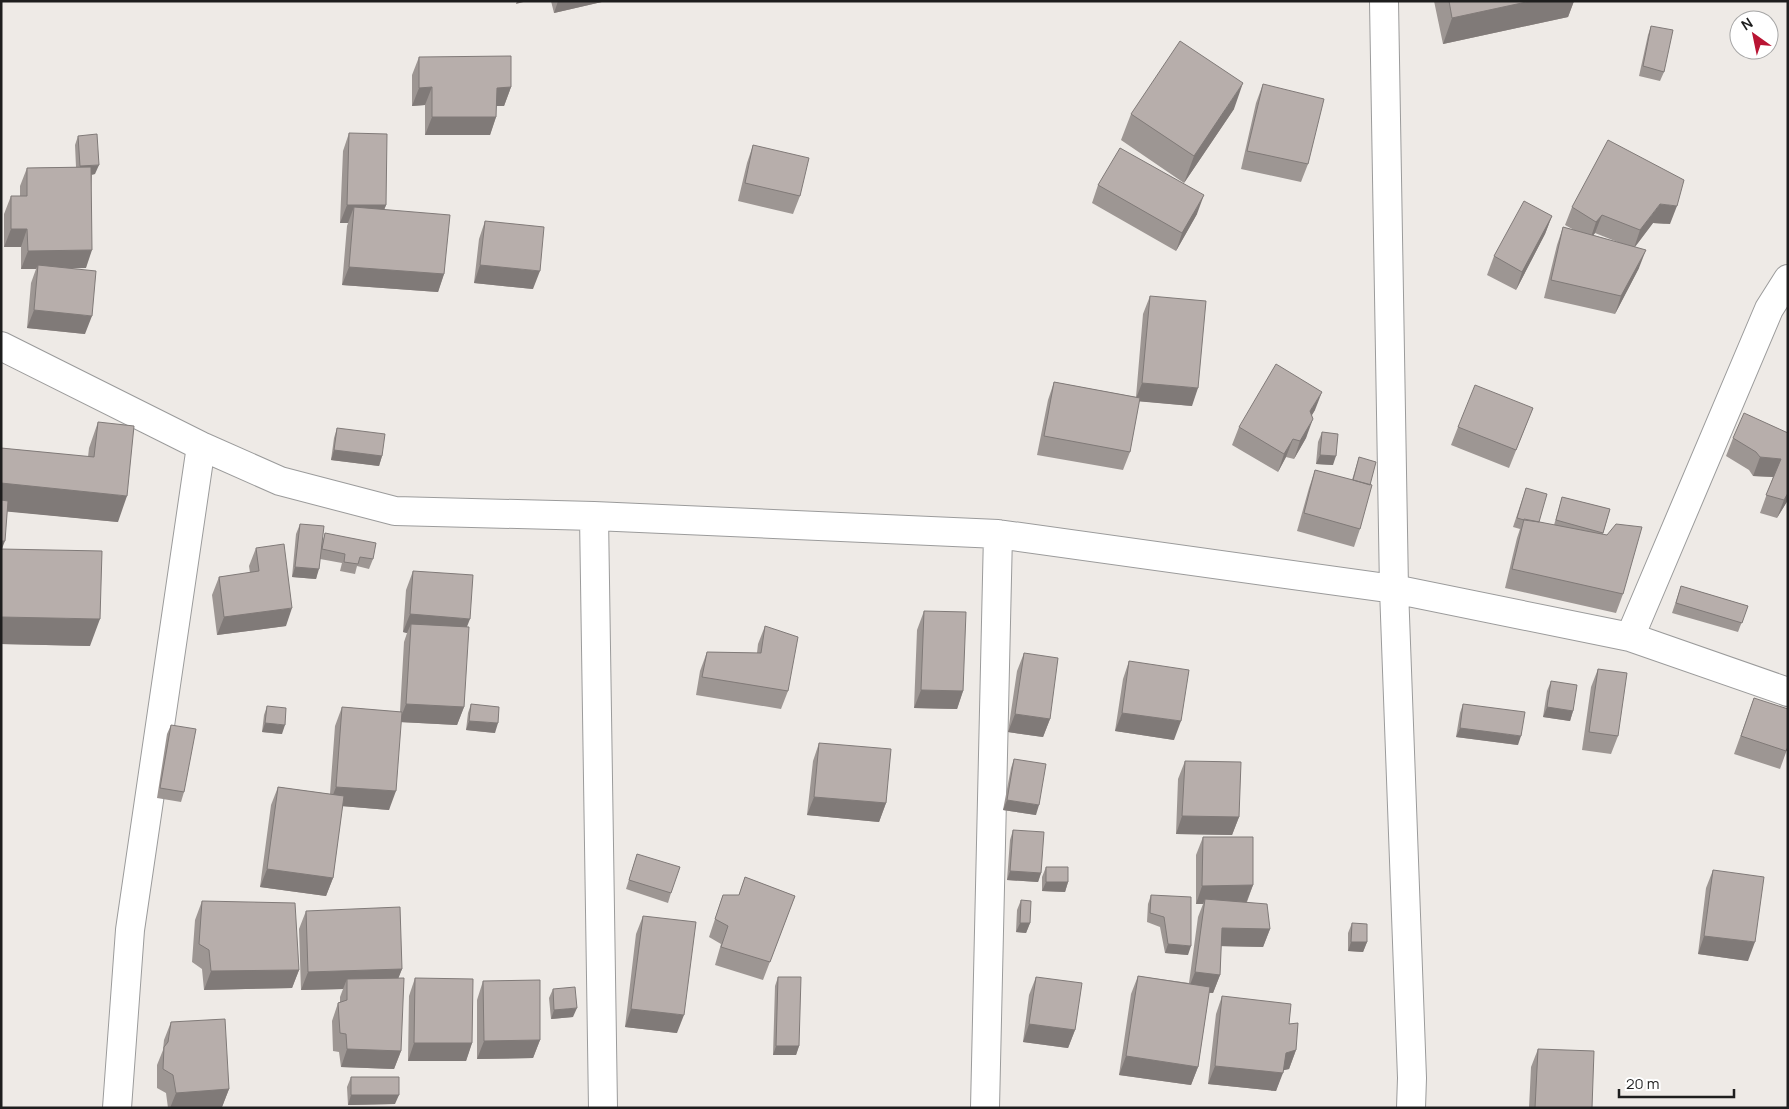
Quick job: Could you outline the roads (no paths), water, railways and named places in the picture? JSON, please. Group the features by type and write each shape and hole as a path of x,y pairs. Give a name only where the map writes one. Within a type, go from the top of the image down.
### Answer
{"street":[{"path":"1384,1 1394,588 1412,1078 1411,1108"},
{"path":"1630,637 1769,310 1788,279"},
{"path":"1,346 201,446 280,481 395,511 594,516 998,534 1394,588 1630,637 1788,692"},
{"path":"117,1108 130,930 201,446"},
{"path":"594,516 603,1108"},
{"path":"985,1108 998,534"}]}
